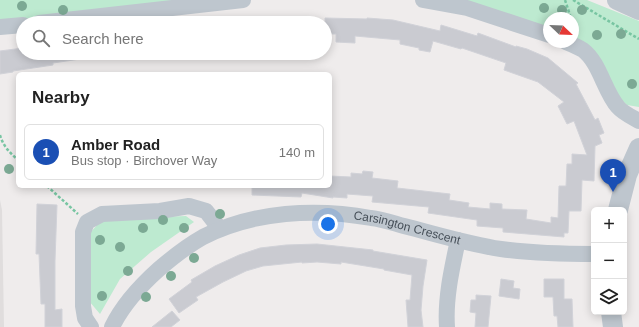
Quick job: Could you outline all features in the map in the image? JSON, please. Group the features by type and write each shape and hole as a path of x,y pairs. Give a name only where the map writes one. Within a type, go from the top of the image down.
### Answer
{"street":[{"path":"101,16 243,0"},
{"path":"423,0 467,8 543,33"},
{"path":"617,0 639,10"},
{"path":"0,27 16,26"},
{"path":"579,48 583,50 594,63 607,90 619,108 639,121"},
{"path":"619,207 628,175 639,148"},
{"path":"91,327 85,318 83,306 83,232 87,222 102,214 160,211 189,206 206,211 220,229"},
{"name":"Carsington Crescent","path":"112,327 136,291 154,274 189,246 220,229 254,219 272,216 332,213 372,218 458,240 501,249 556,254 591,254"},
{"path":"447,327 449,289 452,266 458,240"},
{"path":"611,315 613,327"}],"path":[{"path":"565,0 569,12"},
{"path":"573,0 639,39"},
{"path":"0,135 2,143 16,158"},
{"path":"49,188 87,222"}],"shaded area":[{"path":"0,200 2,210 4,327 0,327"}],"green space":[{"path":"0,0 187,0 49,16 16,16 16,20 0,23"},
{"path":"454,0 587,0 639,21 639,107 627,105 617,96 579,48 579,12 543,12 543,28"},
{"path":"186,216 194,222 151,252 120,279 100,314 89,301 88,235 98,224 107,219"}],"building":[{"path":"332,18 367,18 393,20 440,31 441,25 477,36 478,33 516,47 527,49 548,58 578,83 576,84 595,120 598,118 604,133 599,135 602,143 595,146 594,181 582,180 581,211 569,211 568,233 564,233 564,237 503,232 503,228 477,226 477,220 428,213 429,207 372,202 373,196 347,194 347,198 333,198 302,193 301,197 252,195 252,188 332,188 332,176 351,177 351,173 362,174 363,171 373,172 372,178 398,181 397,188 450,194 449,200 469,203 468,207 490,209 490,203 502,204 502,209 527,210 526,219 551,223 551,217 558,218 559,186 566,186 567,164 572,164 572,154 587,155 574,121 567,124 558,106 564,102 538,82 504,70 506,63 462,48 461,49 433,41 430,52 400,44 400,40 355,36 355,43 336,42 336,34 332,34"},
{"path":"16,49 16,60 73,60 0,74 0,51"},
{"path":"37,204 57,205 55,310 62,309 62,327 45,327 45,304 41,304 39,254 36,254"},
{"path":"317,244 373,250 427,260 421,310 423,327 408,327 406,300 410,300 412,275 341,262 341,264 302,262 263,266 246,271 196,297 198,300 179,313 169,299 192,282 191,280 215,266 239,255 260,248"},
{"path":"501,279 514,281 513,288 520,289 519,299 499,296"},
{"path":"544,279 564,279 564,299 572,299 573,327 558,327 557,316 554,316 553,297 544,297"},
{"path":"476,295 491,296 488,327 475,327 476,313 470,312 471,300 476,300"},
{"path":"172,311 180,320 171,327 152,327"}],"place":[{"name":"Amber Road","path":"613,192"}]}
